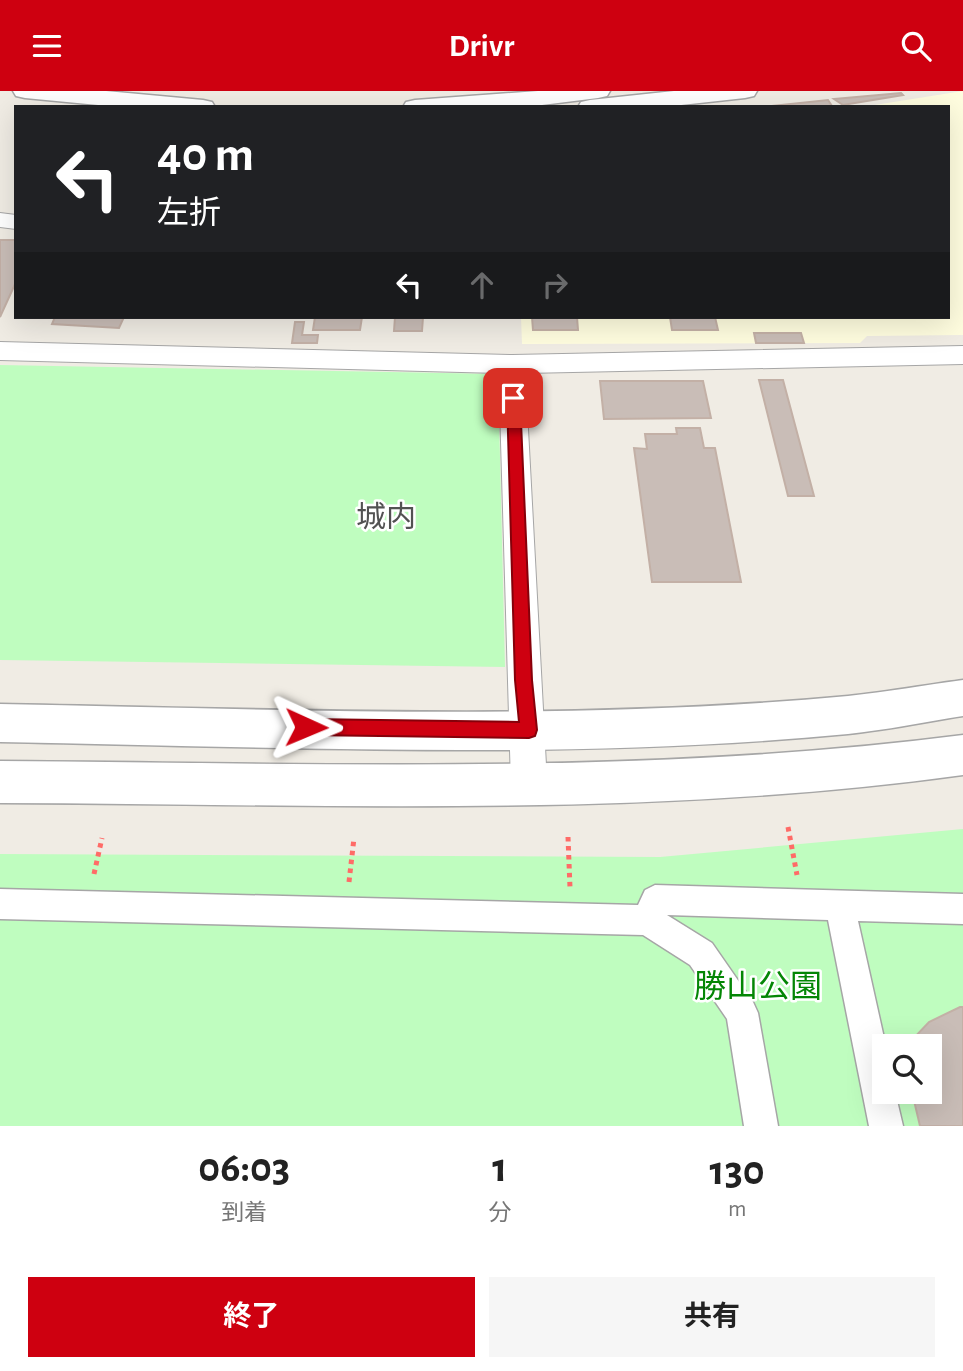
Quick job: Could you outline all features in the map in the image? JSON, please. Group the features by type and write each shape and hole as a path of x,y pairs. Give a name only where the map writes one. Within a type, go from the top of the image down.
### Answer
{"street":[{"path":"453,105 745,91"},
{"path":"21,101 153,101 186,105"},
{"path":"0,351 512,364 963,355"},
{"path":"512,364 524,680 529,730 529,784"},
{"path":"0,723 529,730 835,716 963,698"},
{"path":"0,782 583,785 858,769 963,755"},
{"path":"647,921 655,900 963,909"},
{"path":"0,904 572,916 647,921 701,954 742,1013 761,1126"},
{"path":"840,905 886,1126"}],"path":[{"path":"788,827 802,904"},
{"path":"568,837 572,916"},
{"path":"344,913 354,838"}],"shaded area":[{"path":"963,91 963,335 867,336 860,343 522,344 521,319 950,319 950,105 875,105"}],"green space":[{"path":"0,365 498,374 505,667 0,660"},
{"name":"勝山公園","path":"963,829 963,1126 0,1126 0,854 660,857"}],"building":[{"path":"901,93 903,95 843,105 834,99"},
{"path":"828,100 831,105 781,105"},
{"path":"0,240 14,240 14,286 0,317"},
{"path":"54,319 123,319 119,328 52,324"},
{"path":"315,319 362,319 360,330 313,330"},
{"path":"395,319 423,319 422,331 394,331"},
{"path":"532,319 577,319 578,330 533,330"},
{"path":"670,319 715,319 718,330 672,330"},
{"path":"295,322 304,322 302,335 318,335 317,343 292,343"},
{"path":"754,333 801,333 804,343 756,343"},
{"path":"759,380 783,380 814,496 788,496"},
{"path":"600,381 703,381 711,418 604,419"},
{"path":"676,428 700,428 704,448 715,448 741,582 652,582 634,448 647,449 645,434 677,434"},
{"path":"963,1007 963,1126 920,1126 915,1104 942,1104 942,1034 918,1034 929,1022"}],"district":[{"name":"城内","path":"386,518"}],"route":[{"path":"306,727 529,730 524,680 513,398"}]}
